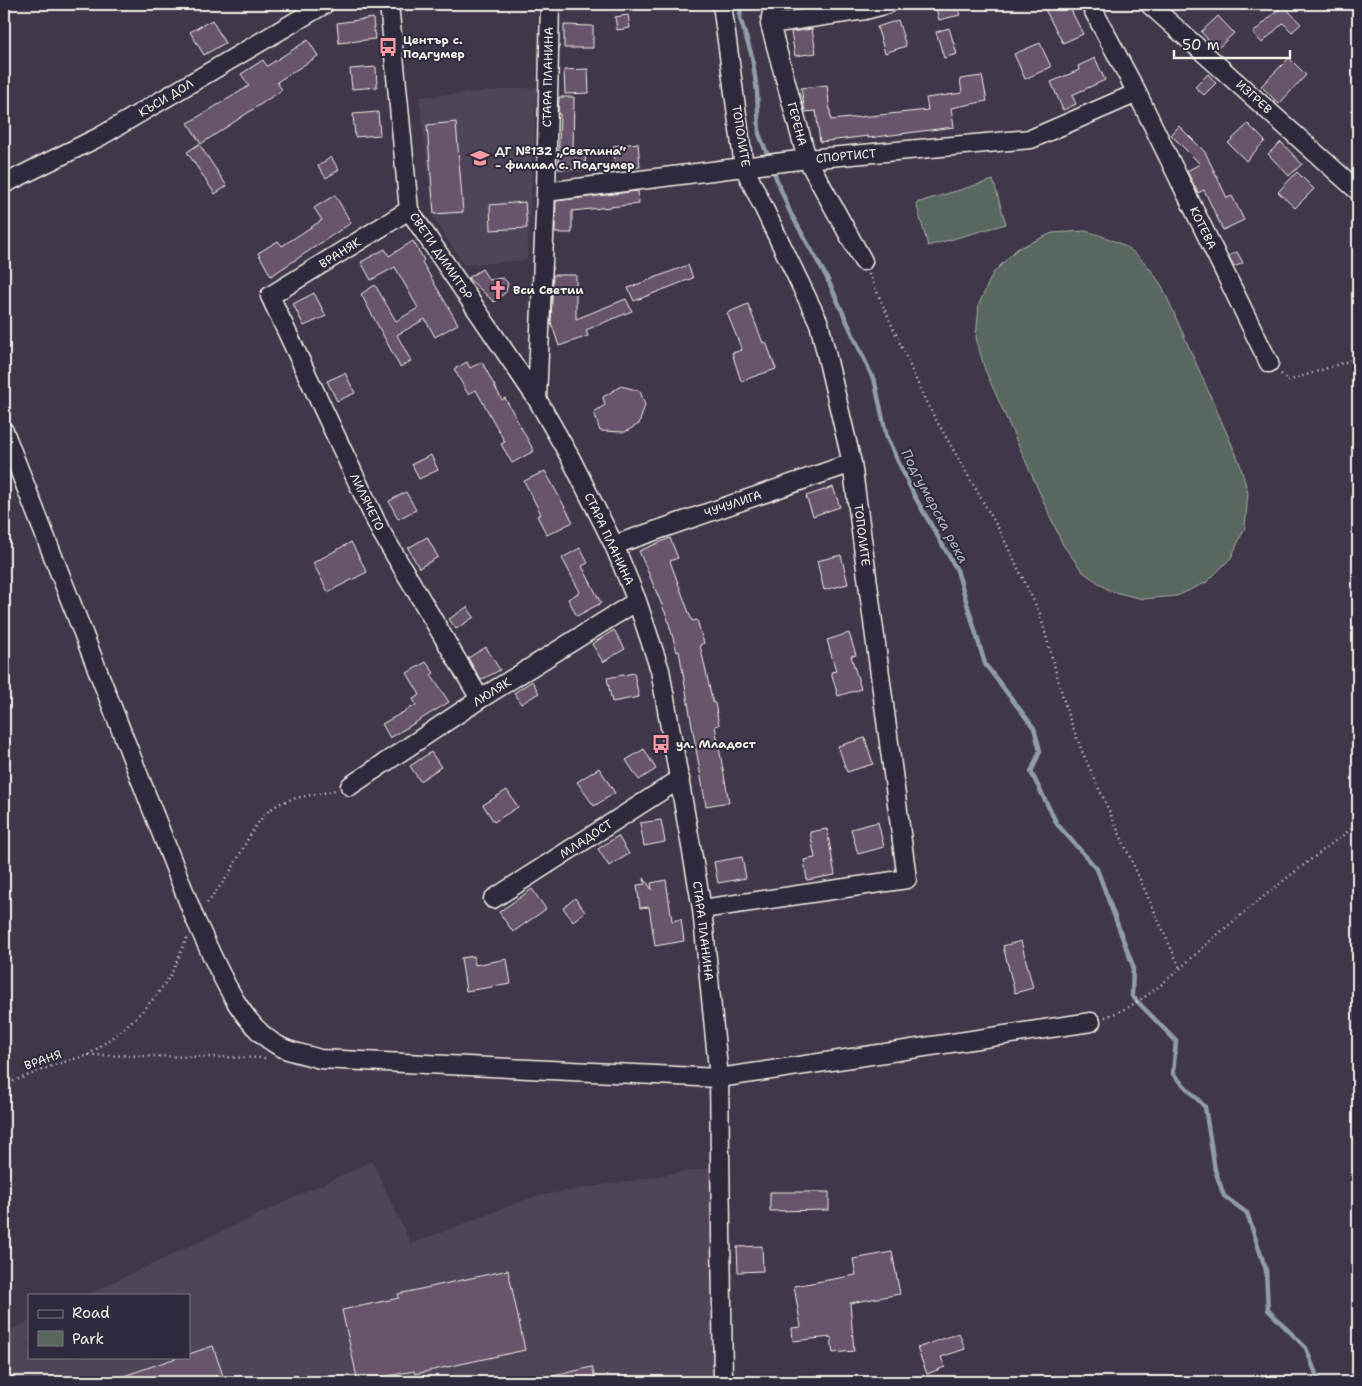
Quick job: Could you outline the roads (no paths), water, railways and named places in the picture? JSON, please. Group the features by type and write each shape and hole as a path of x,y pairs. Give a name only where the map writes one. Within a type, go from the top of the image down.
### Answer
{"street":[{"name":"КЪСИ ДОЛ","path":"4,184 101,136 325,4"},
{"name":"СВЕТИ ДИМИТЪР","path":"389,4 409,210 537,400"},
{"name":"СТАРА ПЛАНИНА","path":"550,4 546,192 537,400 571,458 614,545 637,601 660,670 702,909 719,1078 723,1382"},
{"name":"ТОПОЛИТЕ","path":"702,909 907,879 852,463 819,323 744,167 722,4"},
{"name":"ГЕРЕНА","path":"773,4 770,24 806,159 863,261"},
{"path":"770,24 865,10 888,4"},
{"name":"КОТЕВА","path":"1090,4 1137,93 1269,363"},
{"name":"ИЗГРЕВ","path":"1149,4 1358,191"},
{"name":"СПОРТИСТ","path":"546,192 806,159 1031,139 1137,93"},
{"name":"ВРАНЯК","path":"270,296 409,210"},
{"name":"ЛИЛЯЧЕТО","path":"270,296 380,530 480,699"},
{"path":"4,431 195,920 227,987 251,1024 282,1048 320,1058 719,1078 1091,1022"},
{"name":"ЧУЧУЛИГА","path":"614,545 852,463"},
{"name":"ЛЮЛЯК","path":"350,786 480,699 637,601"},
{"name":"МЛАДОСТ","path":"493,899 680,779"}],"waterway":[{"name":"Подгумерска река","path":"741,4 740,18 752,56 757,91 759,134 770,161"},
{"name":"Подгумерска река","path":"772,168 790,212 827,278 875,383 887,438 915,497 957,570 985,664 1034,728 1040,751 1031,772 1057,824 1097,869 1133,966 1132,996 1176,1041 1173,1074 1205,1107 1215,1170 1224,1196 1247,1213 1266,1270 1268,1310 1306,1348 1319,1382"}],"place":[{"name":"Център с. Подгумер","path":"388,47"},
{"name":"ДГ №132 „Светлина“ - филиал с. Подгумер","path":"480,158"},
{"name":"Вси Светии","path":"498,290"},
{"name":"ул. Младост","path":"661,744"}]}
